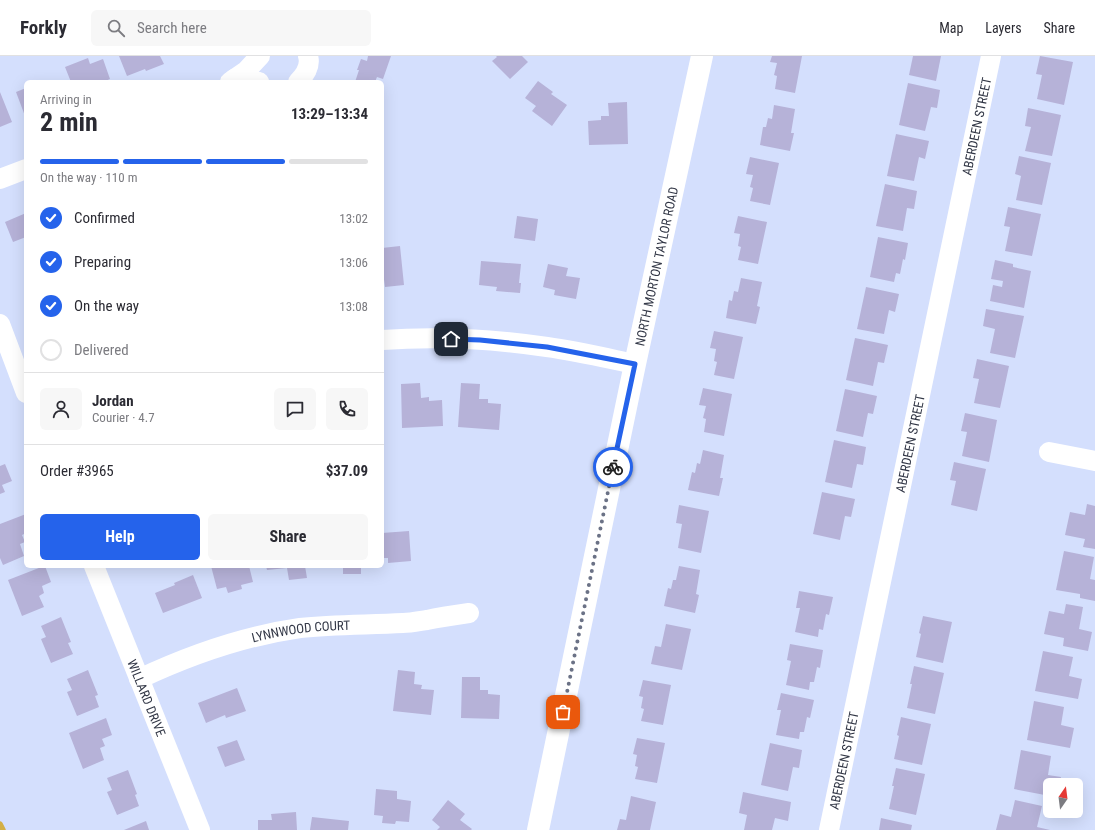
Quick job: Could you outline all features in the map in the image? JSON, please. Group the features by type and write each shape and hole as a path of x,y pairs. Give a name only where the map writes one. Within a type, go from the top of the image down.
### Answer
{"street":[{"path":"232,80 246,71 260,56"},
{"path":"300,80 307,73 310,59 308,56"},
{"name":"NORTH MORTON TAYLOR ROAD","path":"538,830 635,364 702,56"},
{"name":"ABERDEEN STREET","path":"829,830 991,56"},
{"path":"0,179 24,170"},
{"path":"0,324 24,388"},
{"path":"384,340 408,338 480,340 547,347 635,364"},
{"path":"1049,452 1095,461"},
{"name":"WILLARD DRIVE","path":"95,568 200,830"},
{"name":"LYNNWOOD COURT","path":"139,679 207,651 237,641 268,634 299,628 331,625 405,623 469,613"}],"building":[{"path":"119,56 160,56 164,64 127,76"},
{"path":"368,56 391,56 383,79 377,77 376,80 356,80 361,59 367,61"},
{"path":"496,56 522,56 528,62 510,79 492,61 497,57"},
{"path":"772,56 802,56 795,93 775,89 777,76 774,75 777,63 770,62"},
{"path":"913,56 941,56 936,81 909,75"},
{"path":"1040,56 1073,62 1064,105 1037,99 1042,75 1036,74"},
{"path":"88,58 90,64 103,59 110,79 70,80 65,67"},
{"path":"538,81 553,92 551,94 567,105 552,126 532,111 536,106 525,98"},
{"path":"908,83 940,90 937,108 931,107 925,131 899,125"},
{"path":"24,89 24,113 16,92"},
{"path":"0,92 12,122 0,127"},
{"path":"627,102 628,144 589,145 588,121 601,120 601,116 609,116 608,103"},
{"path":"774,105 795,109 791,133 794,133 790,151 760,145 763,127 766,127 768,118 772,119"},
{"path":"1028,108 1061,115 1052,156 1025,151 1031,127 1025,126"},
{"path":"896,134 929,141 925,159 919,157 914,181 887,176"},
{"path":"1019,156 1051,163 1042,205 1016,200 1021,176 1015,174"},
{"path":"750,157 779,163 770,205 750,201 753,188 750,187 753,175 746,174"},
{"path":"885,184 917,191 914,209 907,208 903,231 876,226"},
{"path":"1008,207 1041,214 1032,256 1005,251 1010,227 1004,226"},
{"path":"24,214 24,238 13,242 5,222"},
{"path":"517,216 538,219 535,241 514,238"},
{"path":"738,216 767,222 758,264 738,260 741,247 738,246 740,234 734,233"},
{"path":"878,237 908,243 905,260 903,259 900,274 896,273 894,282 870,277"},
{"path":"400,246 404,285 385,287 384,248"},
{"path":"995,260 1013,264 1013,267 1031,271 1024,308 990,301 993,285 1002,287 1003,281 991,279"},
{"path":"481,261 521,264 519,283 521,283 520,293 496,291 497,287 479,285"},
{"path":"548,264 568,268 566,276 580,278 576,299 554,295 555,290 543,287"},
{"path":"741,278 762,282 757,306 760,307 756,324 726,318 729,300 732,301 734,291 738,292"},
{"path":"866,287 899,294 895,312 889,310 884,334 857,329"},
{"path":"986,309 1024,316 1015,358 990,353 995,329 983,326"},
{"path":"714,331 743,337 734,379 714,375 717,362 714,361 716,349 710,348"},
{"path":"855,338 888,345 884,363 878,362 873,386 846,380"},
{"path":"977,359 1009,366 1000,408 974,403 979,379 973,378"},
{"path":"420,383 421,398 429,397 429,401 442,400 443,426 402,428 401,384"},
{"path":"461,383 480,384 479,399 488,399 488,403 501,404 499,430 458,427"},
{"path":"703,388 732,394 724,436 704,432 706,419 703,418 706,406 699,405"},
{"path":"845,389 877,396 873,414 868,413 863,437 836,431"},
{"path":"965,413 997,420 989,462 962,456 967,432 961,431"},
{"path":"834,440 866,447 863,465 857,464 852,488 825,482"},
{"path":"703,450 724,455 720,478 723,478 719,496 688,490 692,472 695,473 697,463 700,464"},
{"path":"954,462 986,469 977,511 951,505 956,481 950,480"},
{"path":"5,464 12,481 2,485 5,492 0,494 0,466"},
{"path":"822,492 855,499 851,517 845,516 840,540 813,534"},
{"path":"1087,504 1095,506 1095,549 1083,547 1085,539 1065,535 1070,512 1085,515"},
{"path":"679,505 709,511 701,553 678,548 682,524 676,523"},
{"path":"24,515 24,534 22,535 24,542 20,544 24,556 3,565 0,558 0,524"},
{"path":"409,531 411,561 388,563 388,558 384,558 384,533"},
{"path":"1064,551 1094,557 1090,579 1095,580 1095,601 1080,598 1080,594 1056,590"},
{"path":"679,566 700,570 696,594 699,595 695,613 664,606 668,588 671,589 673,580 676,580"},
{"path":"39,568 46,568 51,582 42,586 44,593 39,596 44,607 22,616 8,580"},
{"path":"212,568 250,568 253,582 241,585 242,589 228,593 226,587 217,589"},
{"path":"266,568 287,568 267,570"},
{"path":"287,568 305,568 307,578 289,580"},
{"path":"343,568 361,568 361,574 343,574"},
{"path":"193,575 202,598 163,613 155,593 175,585 174,583"},
{"path":"799,591 833,597 829,615 826,614 823,630 819,629 818,637 795,632 800,608 796,608"},
{"path":"1066,604 1083,607 1079,629 1092,632 1088,651 1063,646 1064,638 1044,634 1049,611 1064,614"},
{"path":"923,616 952,622 943,663 916,657"},
{"path":"61,617 71,642 68,643 73,654 51,663 41,639 46,637 41,626"},
{"path":"666,624 691,629 682,670 651,664 655,646 661,647"},
{"path":"790,644 823,650 820,668 817,667 814,682 810,682 809,690 786,685 791,661 787,660"},
{"path":"1043,651 1073,657 1069,676 1082,679 1078,699 1035,691"},
{"path":"914,666 944,673 935,714 907,708"},
{"path":"88,670 98,695 95,696 99,707 77,716 67,692 72,690 67,679"},
{"path":"398,670 415,672 414,684 422,685 421,689 434,690 431,715 393,711"},
{"path":"462,677 480,677 480,690 488,690 488,694 500,695 499,719 461,718"},
{"path":"643,680 671,685 663,725 641,721 644,709 641,708 643,697 639,696"},
{"path":"237,688 246,711 226,718 225,715 206,723 198,703"},
{"path":"781,693 814,700 810,718 807,717 804,732 800,732 799,739 776,735 781,710 777,710"},
{"path":"1034,701 1064,707 1061,725 1074,728 1070,748 1027,740"},
{"path":"901,717 931,724 922,765 894,759"},
{"path":"106,718 112,735 102,739 105,746 100,748 104,760 83,769 69,733"},
{"path":"637,738 665,743 657,783 635,779 638,767 635,766 637,755 633,754"},
{"path":"237,740 245,760 225,767 217,747"},
{"path":"770,743 802,750 799,768 793,767 788,791 761,785"},
{"path":"1021,750 1051,756 1048,775 1061,777 1043,778 1043,795 1014,789"},
{"path":"896,768 925,774 916,815 889,809"},
{"path":"128,770 137,794 135,795 139,806 117,815 107,792 112,790 107,778"},
{"path":"376,789 397,791 397,799 411,801 409,822 396,821 395,824 382,823 383,816 374,815"},
{"path":"743,792 791,802 788,821 775,818 772,830 744,830 747,815 739,813"},
{"path":"631,796 656,802 650,830 617,830 620,819 626,820"},
{"path":"448,800 465,814 460,820 472,829 471,830 437,830 440,827 432,820"},
{"path":"1015,800 1042,806 1037,827 1050,830 996,830 1000,814 1011,817"},
{"path":"296,812 297,830 258,830 258,820 272,820 271,814"},
{"path":"312,817 349,821 348,830 310,830"},
{"path":"881,818 912,825 911,830 879,830"},
{"path":"146,821 149,830 124,830"}],"waterway":[{"path":"0,824 3,830"}],"way so far":[{"path":"563,712 613,467"}],"route":[{"path":"451,339 480,340 547,347 635,364 613,467"}]}
